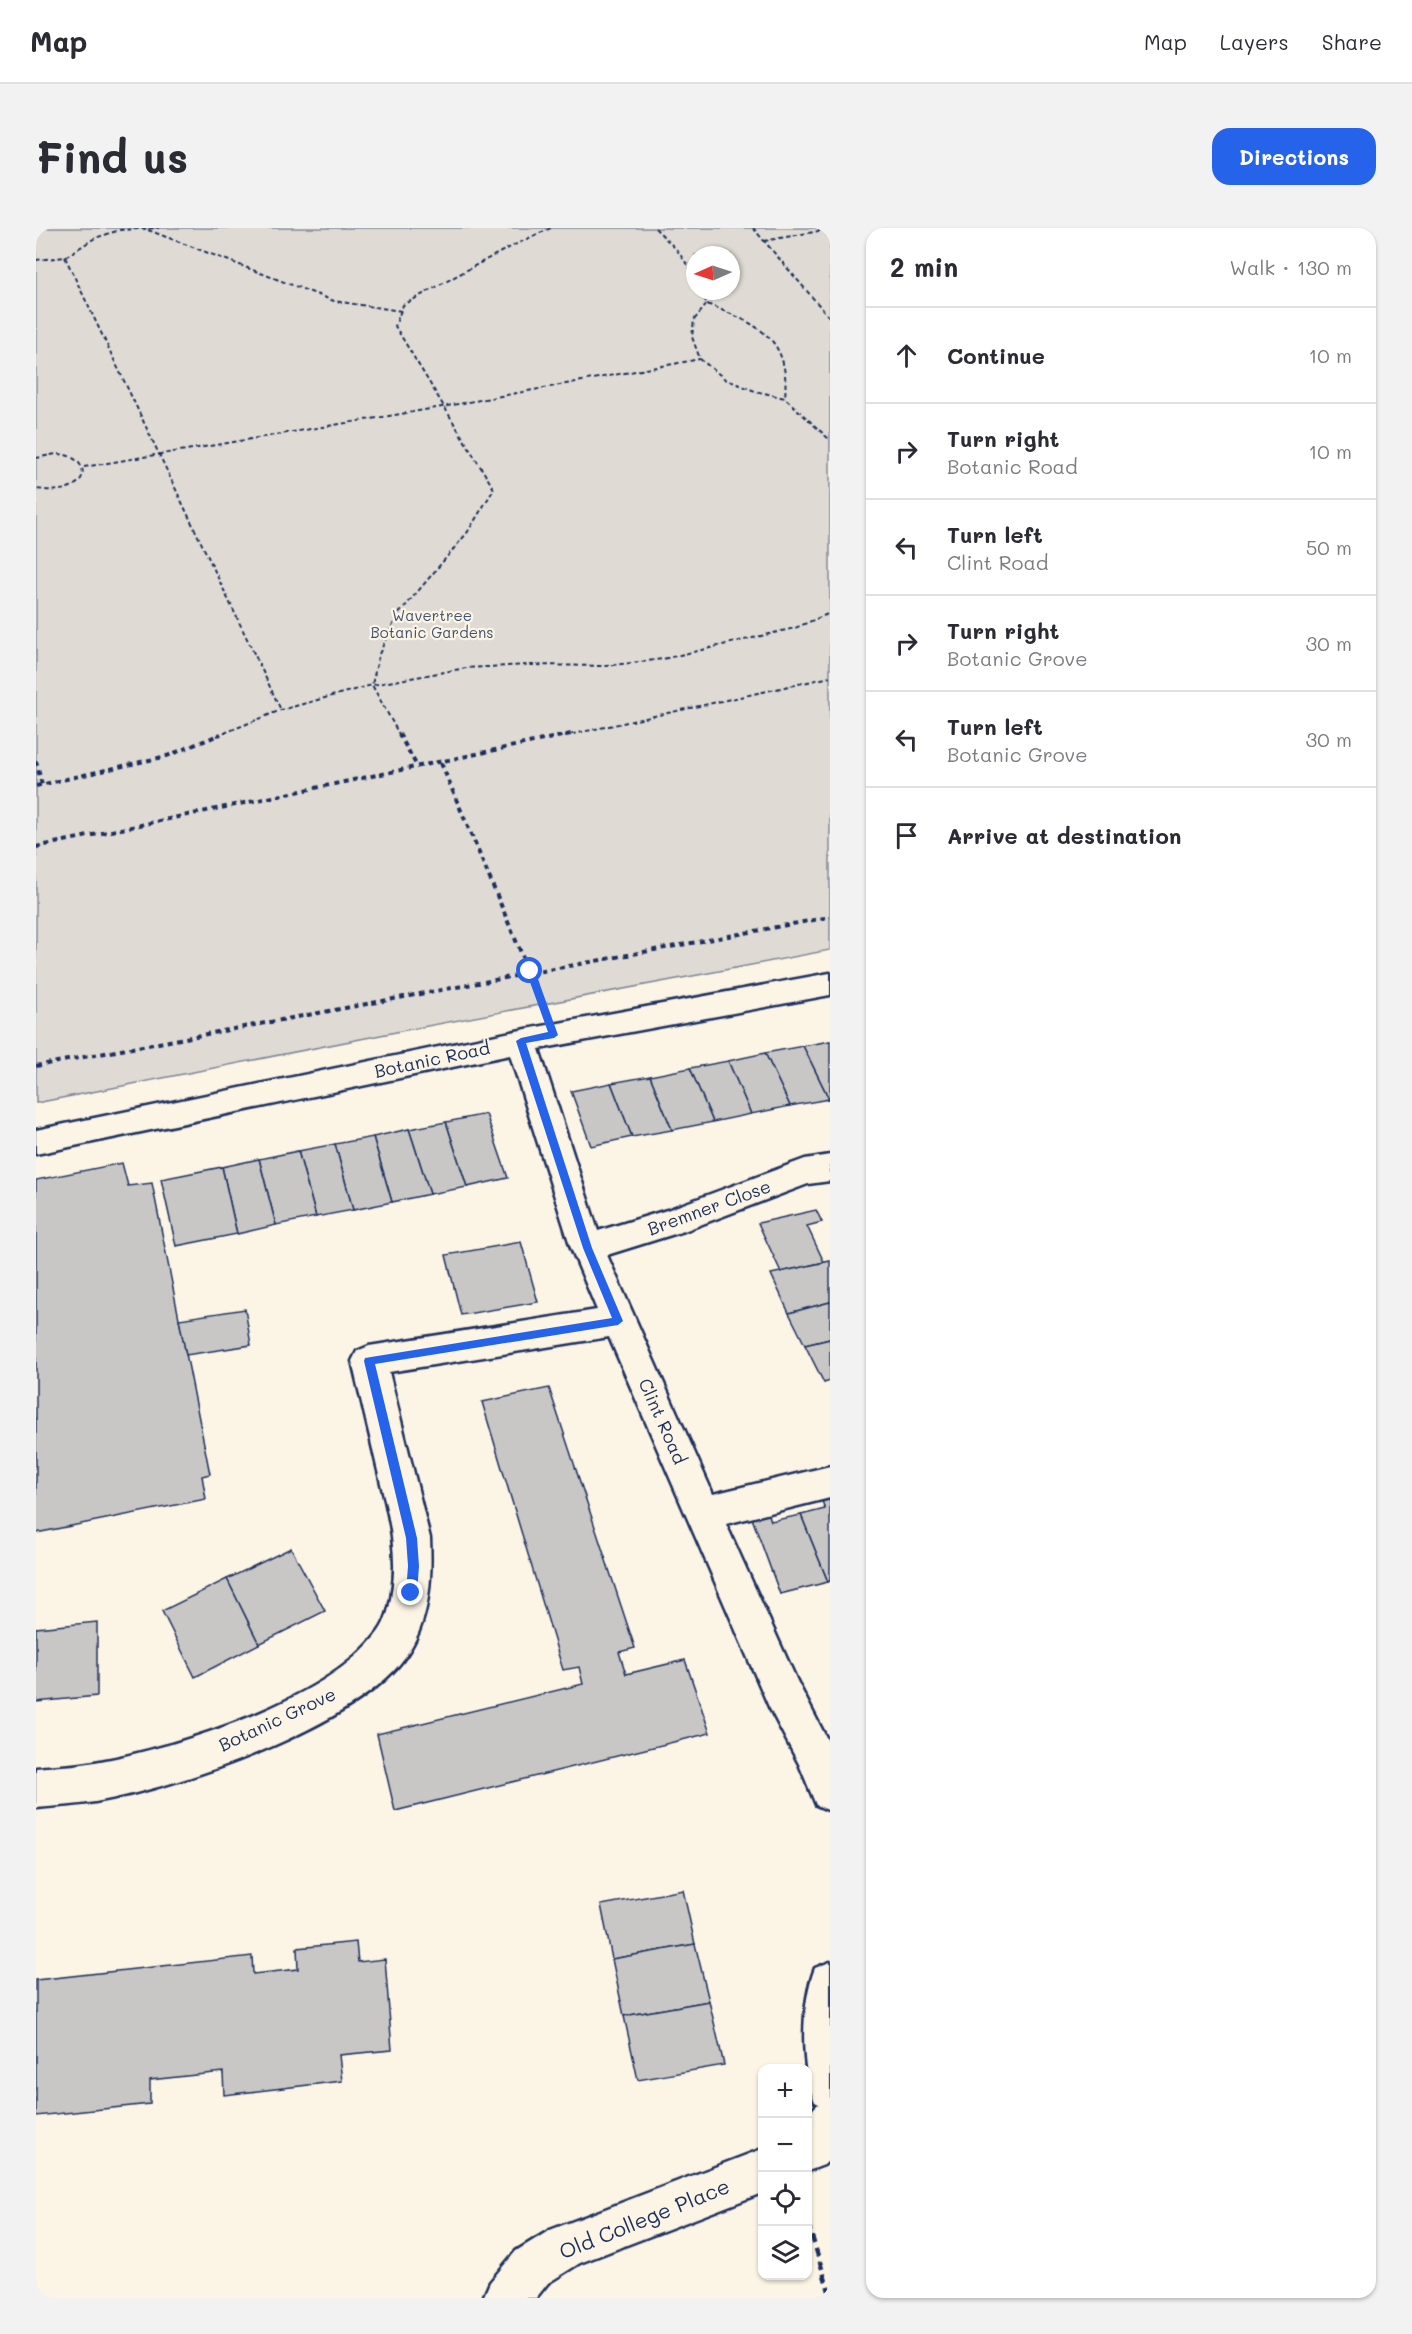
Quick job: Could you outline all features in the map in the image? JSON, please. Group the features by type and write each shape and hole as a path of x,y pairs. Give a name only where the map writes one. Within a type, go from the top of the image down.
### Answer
{"street":[{"name":"Botanic Road","path":"36,1142 537,1038 830,984"},
{"name":"Clint Road","path":"537,1038 587,1248 783,1694 821,1749 830,1791"},
{"name":"Bremner Close","path":"587,1248 674,1222 805,1172 828,1173"},
{"name":"Botanic Grove","path":"36,1788 95,1782 127,1775 176,1762 230,1742 316,1704 348,1686 374,1666 393,1643 411,1593 414,1566 412,1538 369,1361 618,1321"},
{"path":"703,1513 830,1482"},
{"path":"830,1983 825,2010 830,2087"},
{"path":"812,2146 830,2122"},
{"name":"Old College Place","path":"506,2298 532,2267 566,2246 759,2172"}],"path":[{"path":"36,260 65,257 95,238 120,230 159,228"},
{"path":"418,768 372,685 379,654 397,616 467,533 494,489 395,326 403,305 475,268 511,245 551,228"},
{"path":"655,228 677,250 686,263"},
{"path":"753,228 830,318"},
{"path":"764,241 830,229"},
{"path":"148,230 334,301 401,311"},
{"path":"65,257 281,710"},
{"path":"705,300 707,304 738,316 774,341 787,363 788,381 785,398"},
{"path":"707,304 694,320 692,337 700,359 724,379 755,391 785,398 830,440"},
{"path":"84,467 700,359"},
{"path":"36,458 49,454 70,456 78,459 84,467 84,474 73,485 49,491 36,489"},
{"path":"36,786 167,756 281,710 372,685 466,668 529,665 606,666 663,658 795,628 830,613"},
{"path":"36,847 418,768 830,677"},
{"path":"36,761 42,785"},
{"path":"441,763 530,971 537,1038"},
{"path":"36,1066 530,971 830,917"},
{"path":"808,2226 830,2294"}],"green space":[{"name":"Wavertree Botanic Gardens","path":"36,228 830,228 830,950 36,1103"}],"building":[{"path":"830,1041 830,1099 829,1099 803,1046"},
{"path":"803,1046 829,1099 790,1106 765,1053"},
{"path":"765,1053 790,1106 751,1114 728,1061"},
{"path":"728,1061 751,1114 713,1122 690,1068"},
{"path":"690,1068 713,1122 672,1130 650,1076"},
{"path":"650,1076 672,1130 632,1137 611,1083"},
{"path":"611,1083 632,1137 591,1146 571,1091"},
{"path":"486,1114 508,1178 467,1187 446,1122"},
{"path":"446,1122 467,1187 430,1194 409,1129"},
{"path":"409,1129 430,1194 392,1202 373,1137"},
{"path":"373,1137 392,1202 353,1210 335,1144"},
{"path":"335,1144 353,1210 316,1217 298,1151"},
{"path":"298,1151 316,1217 276,1225 259,1159"},
{"path":"259,1159 276,1225 237,1234 222,1167"},
{"path":"122,1163 128,1186 152,1183 210,1474 202,1476 206,1499 36,1533 36,1180"},
{"path":"222,1167 237,1234 176,1246 161,1179"},
{"path":"816,1210 822,1222 807,1226 824,1262 781,1272 758,1223"},
{"path":"521,1242 538,1302 461,1315 446,1255"},
{"path":"830,1261 830,1302 789,1313 771,1274"},
{"path":"830,1302 830,1339 805,1345 789,1313"},
{"path":"245,1309 251,1345 186,1355 179,1319"},
{"path":"830,1339 830,1381 824,1383 805,1345"},
{"path":"549,1388 635,1648 619,1652 626,1674 685,1660 710,1733 395,1811 377,1734 583,1684 579,1667 563,1670 482,1402"},
{"path":"830,1490 830,1581 828,1582 801,1515 825,1509 819,1493"},
{"path":"766,1506 771,1521 801,1515 828,1582 780,1594 749,1510"},
{"path":"291,1548 325,1611 259,1644 227,1579"},
{"path":"227,1579 259,1644 195,1677 162,1611"},
{"path":"97,1622 97,1696 36,1702 36,1628"},
{"path":"683,1890 695,1944 612,1959 601,1905"},
{"path":"356,1942 358,1962 385,1959 392,2050 339,2055 342,2081 224,2095 223,2072 150,2080 150,2104 36,2116 36,1980 252,1956 253,1974 298,1969 297,1948"},
{"path":"695,1944 709,2001 624,2016 612,1959"},
{"path":"709,2001 724,2065 638,2080 624,2016"}],"route":[{"path":"411,1593 414,1566 412,1538 369,1361 618,1321 587,1248 521,1041 554,1035 530,971"}]}
